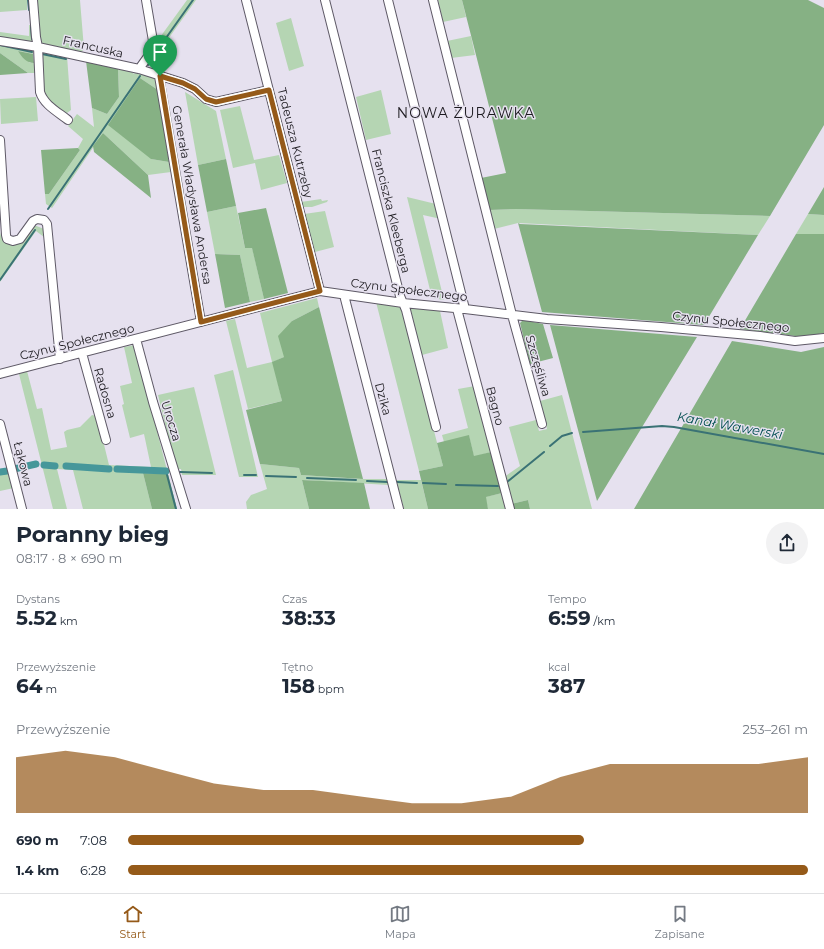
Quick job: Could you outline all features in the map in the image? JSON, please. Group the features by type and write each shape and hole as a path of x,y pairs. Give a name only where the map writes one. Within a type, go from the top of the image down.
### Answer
{"street":[{"path":"33,0 38,47 40,92 42,98 47,104 68,120"},
{"name":"Generała Władysława Andersa","path":"146,0 201,322"},
{"name":"Tadeusza Kutrzeby","path":"246,0 320,291"},
{"name":"Franciszka Kleeberga","path":"325,0 400,296 406,310 436,427"},
{"name":"Bagno","path":"388,0 510,509"},
{"name":"Szczęśliwa","path":"433,0 512,315 542,424"},
{"name":"Francuska","path":"0,41 38,47 140,69 183,83 195,89 206,99 216,102 269,90"},
{"path":"140,69 154,48"},
{"path":"0,140 7,239 10,241 20,240 33,221 40,219 47,224 60,358"},
{"name":"Czynu Społecznego","path":"0,374 320,291 403,303 547,319 795,340 824,338"},
{"name":"Dzika","path":"344,295 399,509"},
{"name":"Urocza","path":"136,339 153,402 186,509"},
{"name":"Radosna","path":"82,353 106,440"},
{"name":"Łąkowa","path":"0,424 22,509"}],"green space":[{"path":"0,0 27,0 27,10 0,12"},
{"path":"37,0 80,0 84,49 81,53 44,45 39,42"},
{"path":"187,0 196,0 161,49 158,40"},
{"path":"438,0 462,0 466,17 443,22"},
{"path":"462,0 808,0 824,8 824,125 770,216 516,209 489,210 481,178 506,173"},
{"path":"291,18 304,66 289,71 276,23"},
{"path":"29,25 33,25 34,40 30,43 0,38 0,32 29,36"},
{"path":"471,36 475,55 451,58 447,41"},
{"path":"0,42 34,49 33,54 18,51 30,63 34,63 35,73 28,73 0,53"},
{"path":"18,51 33,54 34,63 26,61"},
{"path":"43,51 67,56 71,110 67,113 61,112 44,96 41,52"},
{"path":"0,53 28,73 0,75"},
{"path":"86,61 118,68 119,97 107,114 92,108"},
{"path":"118,68 131,71 134,74 136,71 156,78 158,90 140,78 151,159 169,162 171,172 148,175 103,133 52,208 46,204 45,194 49,194 80,150 78,148 83,139 68,126 77,114 94,127 92,108 107,114 119,97"},
{"path":"140,78 158,90 169,162 151,159 108,125"},
{"path":"381,90 391,134 366,140 356,97"},
{"path":"185,92 216,111 226,159 198,165"},
{"path":"36,97 38,121 1,124 0,99"},
{"path":"240,106 254,160 279,155 287,183 261,190 255,163 233,168 220,110"},
{"path":"103,133 148,175 151,198 94,152 93,146"},
{"path":"78,148 80,150 49,194 45,194 41,150"},
{"path":"226,159 236,206 207,212 198,165"},
{"path":"824,187 824,215 808,214"},
{"path":"407,197 436,204 441,219 423,215 444,300 432,298"},
{"path":"321,199 322,201 328,200 327,202 312,207 302,207 301,202"},
{"path":"236,206 245,248 252,247 264,299 250,302 240,255 215,254 207,212"},
{"path":"266,208 288,293 264,299 252,248 245,248 238,213"},
{"path":"516,209 770,216 758,235 518,223 494,229 489,210"},
{"path":"325,211 334,247 315,252 304,214"},
{"path":"808,214 824,215 824,234 796,234"},
{"path":"518,223 758,235 704,325 542,312"},
{"path":"34,225 44,229 44,237 36,231 0,282 0,232 1,236 7,243"},
{"path":"796,234 824,234 824,333 803,337 740,329"},
{"path":"215,254 240,255 250,302 225,308"},
{"path":"317,298 319,307 292,321 284,357 273,362 282,401 248,409 226,321 235,319 247,368 272,362 260,313"},
{"path":"376,302 402,306 443,466 419,471"},
{"path":"319,307 363,479 301,475 299,468 260,464 246,410 282,401 272,362 284,357 278,336 292,321"},
{"path":"410,307 440,311 448,348 422,355"},
{"path":"523,320 543,324 553,358 530,364 520,323"},
{"path":"550,325 697,337 597,501"},
{"path":"732,341 801,352 824,347 824,509 634,509"},
{"path":"135,345 168,474 143,473 152,509 83,509 73,470 57,469 67,509 53,509 19,374 27,371 37,409 42,408 51,450 67,447 64,432 80,427 92,415 97,416 109,465 151,467 144,434 130,438 122,405 124,404 120,386 132,383 124,347"},
{"path":"233,370 258,477 239,477 214,375"},
{"path":"475,386 491,452 474,457 469,436 444,442 442,435 468,428 458,389"},
{"path":"194,387 216,475 182,475 181,469 176,469 158,395"},
{"path":"562,395 592,509 530,509 528,500 511,504 504,477 520,466 509,427 536,420 539,431 547,429 540,401"},
{"path":"469,435 474,456 491,452 502,493 486,497 488,509 428,509 419,471 443,466 437,443"},
{"path":"260,464 299,468 301,475 388,479 389,485 302,480 309,509 247,509 246,502 251,495 267,489"},
{"path":"9,468 14,488 0,491 0,470"},
{"path":"143,473 168,474 177,509 152,509"},
{"path":"302,480 364,483 370,509 309,509"},
{"path":"396,480 421,480 428,509 404,509"},
{"path":"502,493 506,509 488,509 485,497"},
{"path":"528,500 530,509 512,509 511,504"}],"waterway":[{"path":"28,0 29,10"},
{"path":"161,45 193,0"},
{"path":"31,27 32,39"},
{"path":"0,45 32,52"},
{"path":"42,54 66,59"},
{"path":"148,65 152,58"},
{"path":"48,209 140,76"},
{"path":"0,280 35,230"},
{"name":"Kanał Wawerski","path":"583,432 662,426 674,427 824,454"},
{"name":"Kanał Wawerski","path":"550,446 562,436 572,433"},
{"name":"Kanał Wawerski","path":"507,482 544,452"},
{"name":"Kanał Wawerski","path":"14,469 36,464"},
{"name":"Kanał Wawerski","path":"44,465 55,466"},
{"name":"Kanał Wawerski","path":"66,466 109,469"},
{"name":"Kanał Wawerski","path":"117,469 166,471"},
{"name":"Kanał Wawerski","path":"0,472 7,471"},
{"path":"169,471 166,471 176,509"},
{"name":"Kanał Wawerski","path":"180,472 212,473"},
{"name":"Kanał Wawerski","path":"244,475 256,475"},
{"name":"Kanał Wawerski","path":"266,476 296,477"},
{"name":"Kanał Wawerski","path":"307,478 356,480"},
{"name":"Kanał Wawerski","path":"367,481 388,482"},
{"name":"Kanał Wawerski","path":"397,482 417,483"},
{"name":"Kanał Wawerski","path":"423,483 446,484"},
{"name":"Kanał Wawerski","path":"456,485 498,486"}],"district":[{"name":"NOWA ŻURAWKA","path":"466,113"}],"route":[{"path":"160,76 183,83 195,89 206,99 216,102 269,90 320,291 201,322 160,76"}]}
